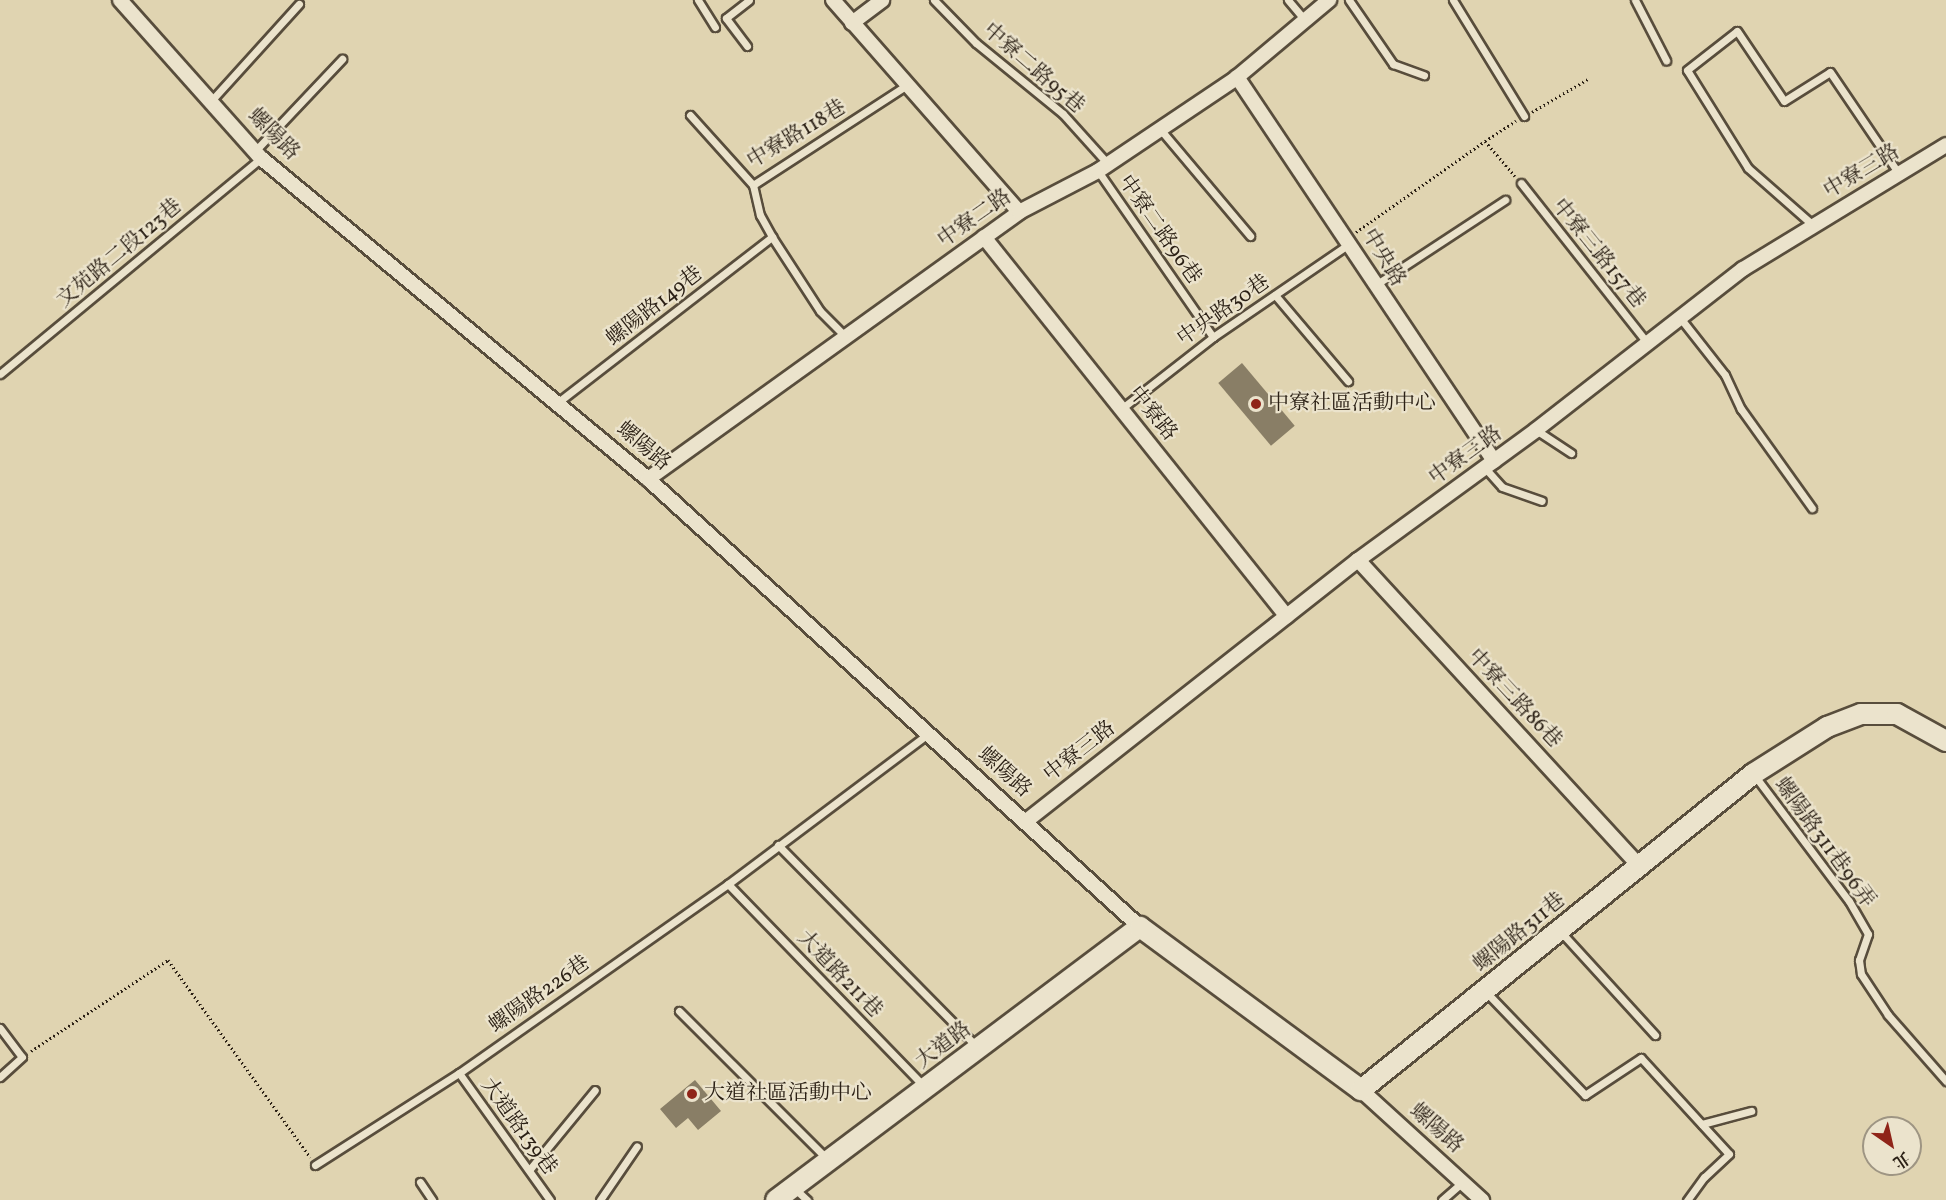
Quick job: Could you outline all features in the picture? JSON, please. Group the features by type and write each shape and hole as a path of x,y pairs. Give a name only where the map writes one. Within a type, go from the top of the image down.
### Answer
{"street":[{"name":"螺陽路","path":"120,0 258,154 648,479 1140,927"},
{"path":"833,0 1019,212"},
{"path":"852,22 882,0"},
{"name":"中寮二路","path":"648,479 1019,212 1103,168 1237,77 1304,18 1329,0"},
{"name":"中央路","path":"1237,77 1348,241 1374,286 1490,465"},
{"name":"中寮三路","path":"1025,822 1358,560 1490,465 1743,269 1946,145"},
{"name":"中寮路","path":"984,237 1287,616"},
{"name":"中寮三路86巷","path":"1358,560 1639,866"},
{"name":"螺陽路311巷","path":"1361,1090 1486,992 1753,774 1827,727 1861,714 1897,714 1946,741"},
{"path":"1140,927 1361,1090"},
{"name":"大道路","path":"776,1200 801,1194 830,1162 1140,927"},
{"name":"螺陽路","path":"1361,1090 1464,1181 1482,1200"}],"lane":[{"path":"698,0 715,27"},
{"path":"747,46 726,18 749,0"},
{"name":"中寮二路95巷","path":"934,0 976,43 1063,114 1103,168"},
{"path":"1288,0 1304,18"},
{"path":"1349,0 1393,64 1424,75"},
{"path":"1453,0 1524,116"},
{"path":"1635,0 1666,60"},
{"path":"211,101 299,4"},
{"path":"1814,226 1748,168 1687,70 1737,31 1784,101 1830,72 1899,174"},
{"name":"文苑路二段123巷","path":"0,375 258,154 342,59"},
{"name":"中寮路118巷","path":"690,115 753,185 907,86"},
{"path":"1160,129 1250,236"},
{"name":"中寮二路96巷","path":"1103,168 1213,337"},
{"name":"中寮三路157巷","path":"1521,183 1649,344"},
{"path":"753,185 760,215 772,237 820,311 846,337"},
{"path":"1374,286 1505,200"},
{"name":"螺陽路149巷","path":"557,403 772,237"},
{"name":"中央路30巷","path":"1121,409 1213,337 1348,241"},
{"path":"1275,295 1348,381"},
{"path":"1680,319 1725,375 1741,409 1812,508"},
{"path":"1536,430 1571,453"},
{"path":"1490,465 1502,487 1542,501"},
{"name":"螺陽路226巷","path":"315,1165 459,1073 728,884 929,733"},
{"name":"螺陽路311巷96弄","path":"1753,774 1849,902 1868,934 1859,960 1861,975 1888,1015 1946,1081"},
{"path":"778,845 979,1049"},
{"name":"大道路211巷","path":"728,884 927,1089"},
{"path":"1560,931 1655,1035"},
{"path":"1486,992 1585,1095 1641,1058 1729,1154 1704,1177 1687,1200"},
{"path":"679,1011 830,1162"},
{"path":"0,1028 22,1057 0,1077"},
{"name":"大道路139巷","path":"459,1073 550,1200"},
{"path":"530,1169 595,1090"},
{"path":"1702,1124 1751,1111"},
{"path":"600,1200 638,1146"},
{"path":"1442,1200 1464,1181"},
{"path":"420,1182 432,1200"}],"path":[{"path":"1348,241 1485,141 1588,79"},
{"path":"1485,141 1521,183"},
{"path":"22,1057 168,960 315,1165"}],"building":[{"name":"中寮社區活動中心","path":"1242,363 1295,426 1271,446 1218,383"},
{"name":"大道社區活動中心","path":"695,1080 721,1111 698,1130 688,1118 676,1128 660,1109"}],"place":[{"name":"中寮社區活動中心","path":"1256,404"},
{"name":"大道社區活動中心","path":"692,1094"}]}
